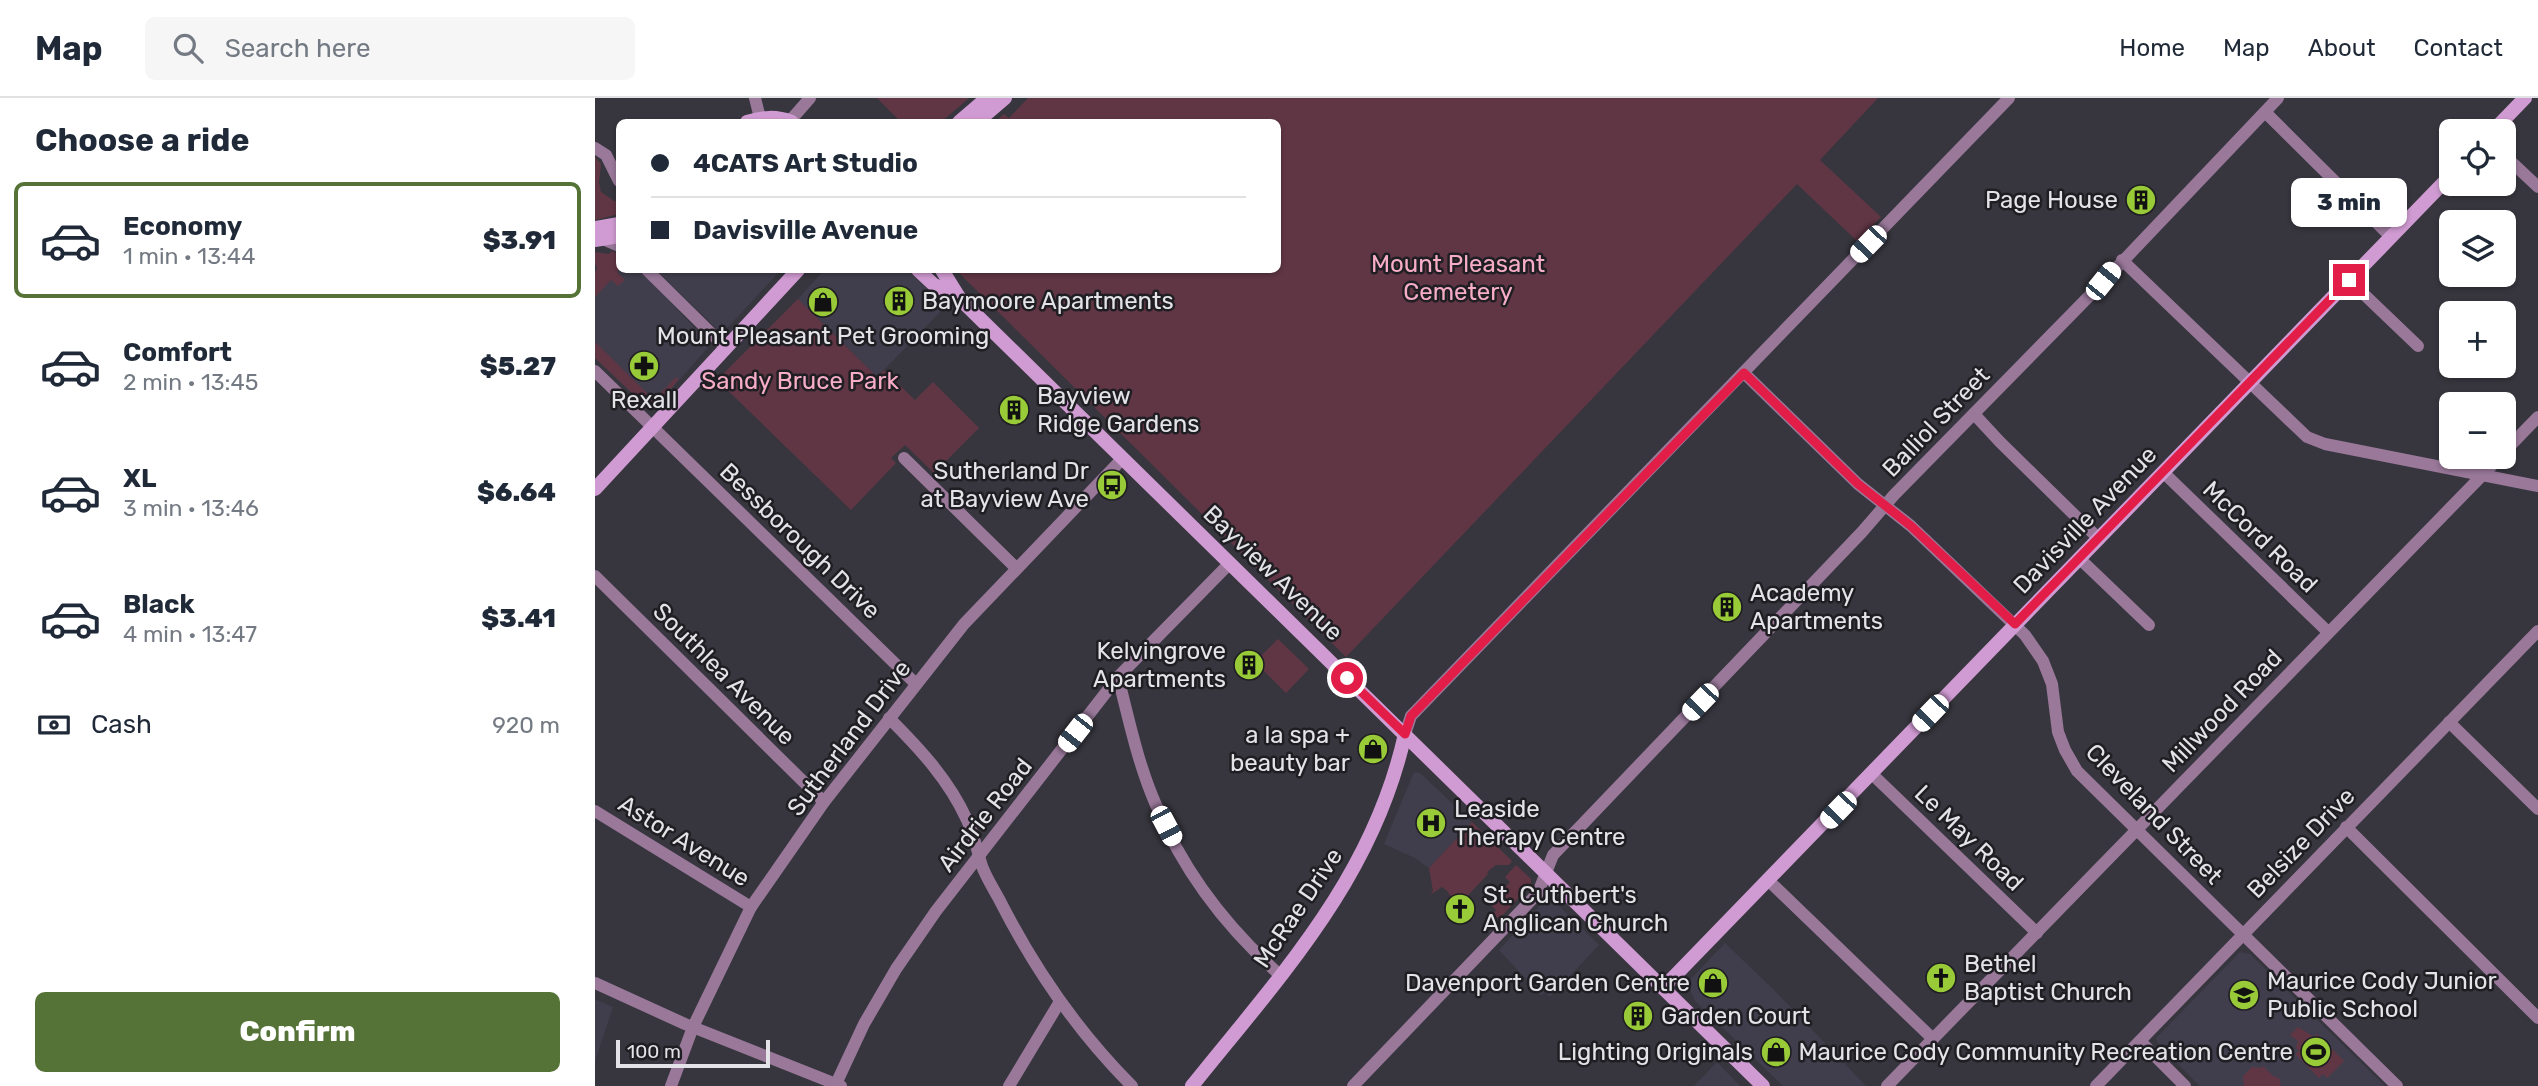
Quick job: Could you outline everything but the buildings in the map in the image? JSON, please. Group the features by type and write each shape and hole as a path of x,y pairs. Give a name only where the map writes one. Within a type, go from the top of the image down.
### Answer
{"street":[{"path":"755,98 756,119"},
{"path":"792,119 810,98"},
{"path":"962,119 987,98"},
{"path":"980,119 1005,98"},
{"path":"1405,734 1411,716 2009,98"},
{"name":"Balliol Street","path":"1359,1084 1538,892 1553,855 1885,505 2278,98"},
{"path":"2505,119 2525,98"},
{"path":"2265,112 2391,237"},
{"path":"595,148 606,155 616,175"},
{"path":"2516,166 2538,187"},
{"name":"Davisville Avenue","path":"1663,988 2439,187"},
{"path":"598,236 616,225"},
{"path":"598,236 616,236"},
{"path":"598,236 616,245"},
{"path":"2122,260 2299,431 2316,442 2538,486"},
{"path":"650,273 726,348"},
{"path":"595,489 796,273"},
{"name":"Bayview Avenue","path":"921,273 933,284 960,299"},
{"name":"Bayview Avenue","path":"944,273 960,299 1763,1086"},
{"path":"2349,280 2418,346"},
{"name":"Bessborough Drive","path":"595,371 916,684"},
{"name":"Cleveland Street","path":"1744,373 1858,484 1911,526 2015,624 2043,661 2052,684 2058,732 2069,760 2087,783 2397,1086"},
{"path":"1974,414 2099,539"},
{"path":"2516,440 2538,417"},
{"path":"904,458 1016,568"},
{"name":"Sutherland Drive","path":"671,1086 693,1027 751,907 824,802 964,624 1123,458"},
{"name":"Millwood Road","path":"1887,1086 2488,469"},
{"name":"McCord Road","path":"2164,472 2328,632"},
{"path":"2080,559 2149,625"},
{"name":"Airdrie Road","path":"837,1085 864,1024 936,911 1118,677 1230,563"},
{"name":"Southlea Avenue","path":"595,576 824,802"},
{"name":"Belsize Drive","path":"2096,1086 2538,631"},
{"path":"1118,677 1145,777 1170,832 1196,879 1215,906 1236,932 1281,976"},
{"path":"890,718 919,748 952,793 967,820 982,867 1018,937 1059,1003 1108,1063 1132,1086"},
{"path":"2449,722 2538,809"},
{"name":"McRae Drive","path":"1192,1086 1281,976 1343,890 1365,848 1390,789 1405,734"},
{"name":"Le May Road","path":"1872,774 2037,933"},
{"name":"Astor Avenue","path":"595,811 751,907"},
{"path":"2346,827 2538,1018"},
{"path":"1769,881 1933,1039"},
{"path":"595,983 693,1027 837,1085"},
{"path":"1009,1086 1059,1003"},
{"path":"2140,1041 2185,1086"}],"shaded area":[{"path":"616,254 616,273 644,273 710,345 654,409 643,404 595,358 595,278"},
{"path":"659,273 778,273 729,326 719,331"},
{"path":"821,273 910,273 946,306 877,377 798,299"},
{"path":"1414,772 1420,773 1472,822 1429,868 1415,858 1384,844"},
{"path":"1549,899 1599,945 1550,997 1545,992 1541,995 1499,950 1542,903"},
{"path":"1725,943 1866,1086 1783,1086 1695,1001 1687,983"},
{"name":"Maurice Cody Junior Public School","path":"2240,952 2250,954 2385,1086 2200,1086 2159,1045 2156,1038"},
{"path":"595,999 613,1007 595,1061"},
{"path":"1717,1062 1740,1086 1694,1086"}],"green space":[{"path":"877,98 969,98 944,119 898,119"},
{"name":"Mount Pleasant Cemetery","path":"1028,98 1878,98 1820,160 1881,217 1857,241 1797,184 1346,657 959,273 1281,273 1281,119 998,119 1004,114 1009,118"},
{"path":"595,157 601,164 601,192 616,201 616,215 595,220"},
{"path":"612,251 616,253 616,273 625,280 618,286 611,280 595,297 595,252 609,254"},
{"name":"Sandy Bruce Park","path":"798,299 877,377 884,370 915,400 933,382 979,428 934,473 905,445 891,458 896,463 851,510 717,380"},
{"path":"595,342 654,400 676,377 679,379 657,406 647,407 595,358"},
{"path":"1278,639 1309,669 1286,693 1255,662"},
{"path":"1472,822 1512,861 1509,865 1496,865 1487,872 1458,906 1442,887 1430,895 1433,891 1429,868"},
{"path":"1516,865 1531,879 1531,885 1499,919 1493,914 1496,910 1490,904 1510,882 1505,877"},
{"name":"Maurice Cody Community Recreation Centre","path":"2298,1027 2314,1037 2317,1034 2344,1061 2327,1078 2323,1074 2319,1078 2295,1054 2299,1051 2296,1048 2298,1041 2290,1035"},
{"path":"2263,1066 2279,1078 2281,1086 2244,1086 2243,1076 2252,1067"}],"place":[{"name":"Page House","path":"2141,200"},
{"name":"Baymoore Apartments","path":"899,301"},
{"name":"Mount Pleasant Pet Grooming","path":"823,302"},
{"name":"Rexall","path":"644,366"},
{"name":"Bayview Ridge Gardens","path":"1014,410"},
{"name":"Sutherland Dr at Bayview Ave","path":"1112,485"},
{"name":"Academy Apartments","path":"1727,607"},
{"name":"Kelvingrove Apartments","path":"1249,665"},
{"name":"a la spa + beauty bar","path":"1373,749"},
{"name":"Leaside Therapy Centre","path":"1431,823"},
{"name":"St. Cuthbert's Anglican Church","path":"1460,909"},
{"name":"Bethel Baptist Church","path":"1941,978"},
{"name":"Davenport Garden Centre","path":"1713,983"},
{"name":"Maurice Cody Junior Public School","path":"2244,995"},
{"name":"Garden Court","path":"1638,1016"},
{"name":"Lighting Originals","path":"1776,1052"},
{"name":"Maurice Cody Community Recreation Centre","path":"2316,1052"}],"route":[{"path":"1347,678 1405,734 1411,716 1744,373 1858,484 1911,526 2015,624 2349,280"}]}
